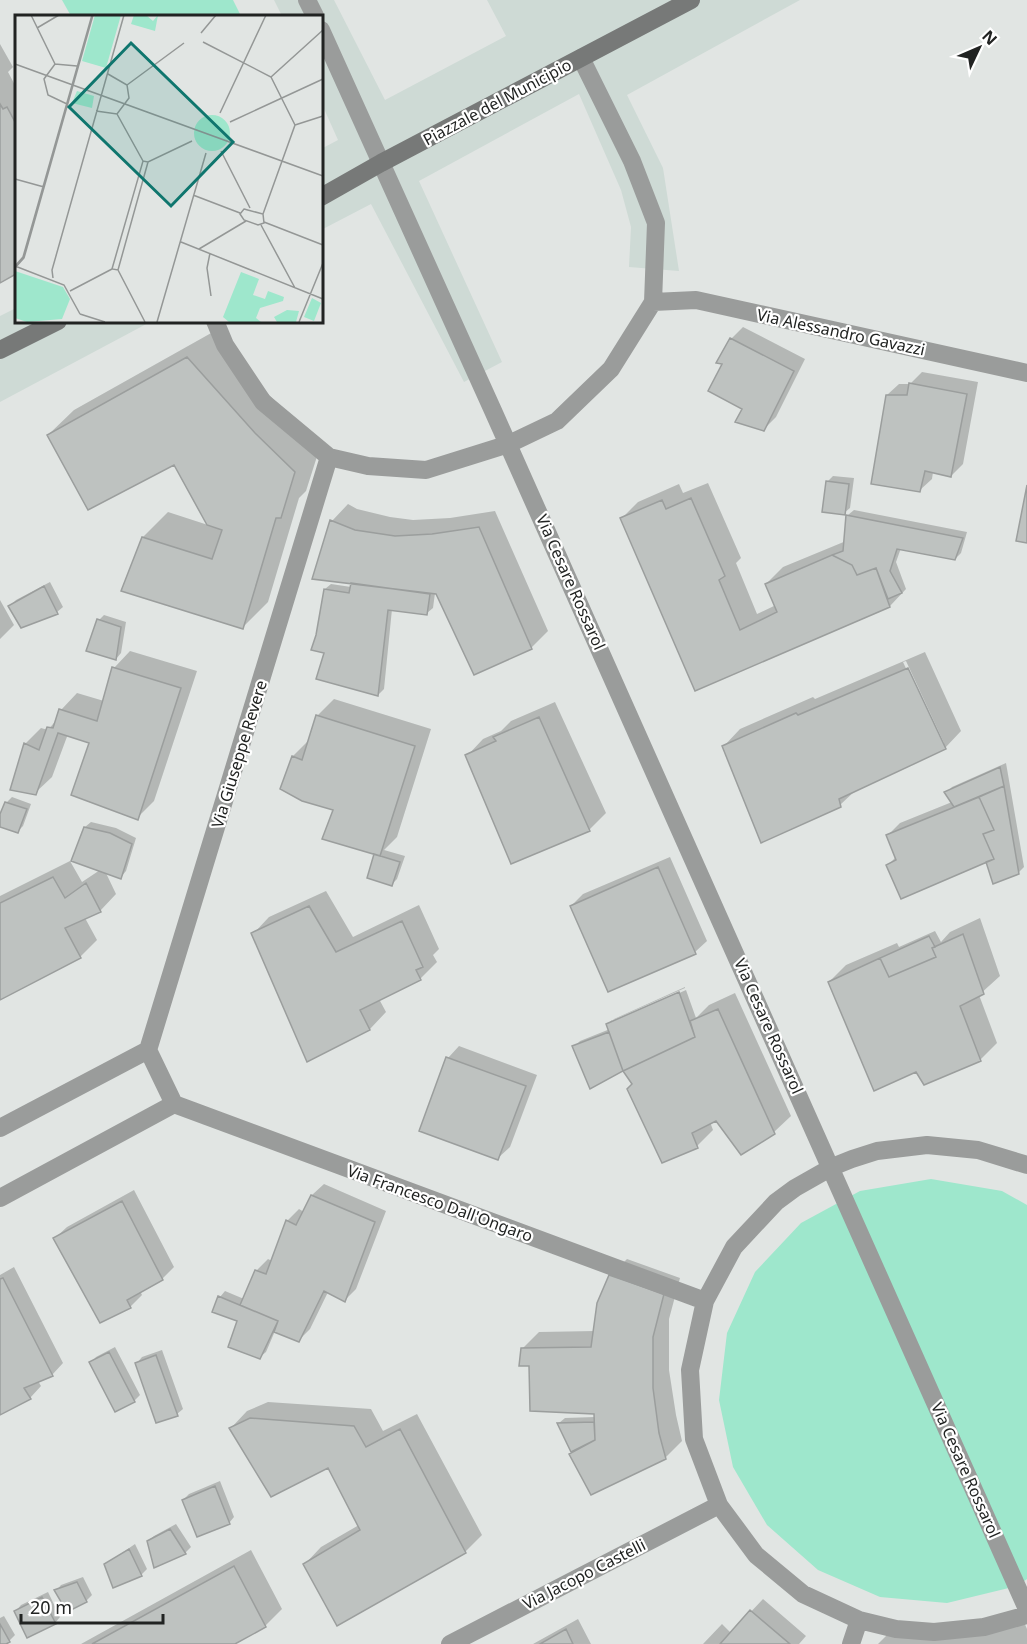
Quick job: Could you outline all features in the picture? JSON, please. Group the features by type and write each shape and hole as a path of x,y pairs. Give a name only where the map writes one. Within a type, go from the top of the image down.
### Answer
{"street":[{"path":"307,0 314,15"},
{"path":"581,58 691,0"},
{"path":"322,32 509,444"},
{"name":"Piazzale del Municipio","path":"215,322 225,345 263,402 329,458 368,466 426,470 509,444 557,421 611,369 653,302 656,223 632,161 581,58 322,196"},
{"name":"Via Alessandro Gavazzi","path":"653,302 696,300 1027,373"},
{"path":"0,350 56,322"},
{"name":"Via Cesare Rossarol","path":"509,444 1027,1609"},
{"name":"Via Giuseppe Revere","path":"148,1050 329,458"},
{"path":"0,1128 148,1050 174,1104 0,1198"},
{"name":"Via Francesco Dall'Ongaro","path":"174,1104 705,1301"},
{"path":"1027,1165 978,1150 927,1145 877,1151 832,1167 795,1188 776,1202 734,1247 705,1301 690,1370 694,1439 719,1505 756,1555 803,1594 859,1620 896,1629 934,1632 984,1627 1027,1615"},
{"name":"Via Jacopo Castelli","path":"450,1644 719,1505"},
{"path":"851,1644 859,1620"}],"shaded area":[{"path":"274,0 334,0 385,100 506,36 487,0 800,0 627,95 663,168 679,271 629,267 631,227 621,190 579,94 419,181 502,362 464,382 371,204 322,229 322,148 338,140 322,104 322,15 282,15"},
{"path":"15,308 15,322 150,322 0,402 0,316"}],"green space":[{"path":"62,0 233,0 240,15 70,15"},
{"path":"931,1179 1002,1191 1027,1205 1027,1579 1017,1586 947,1603 880,1597 818,1570 767,1525 733,1467 719,1400 727,1333 755,1272 801,1223 860,1191"}],"building":[{"path":"0,104 3,109 7,107 15,122 15,275 0,283"},
{"path":"730,338 794,371 764,431 735,422 742,409 708,391 722,364 716,363"},
{"path":"187,357 255,433 295,472 281,518 276,518 243,629 121,591 142,537 212,559 222,530 207,525 174,465 88,510 47,435"},
{"path":"909,383 967,394 951,477 925,471 920,492 871,484 886,395 907,395"},
{"path":"826,481 849,484 845,515 822,512"},
{"path":"1027,485 1027,543 1016,541"},
{"path":"691,498 725,576 719,580 740,630 777,612 765,584 832,555 852,565 857,575 876,568 890,607 695,691 620,518 662,500 666,509"},
{"path":"846,515 963,538 955,560 897,549 890,571 902,593 888,599 876,568 857,575 852,565 832,555 843,551"},
{"path":"330,520 355,530 395,536 432,534 479,527 532,649 474,675 436,594 312,579"},
{"path":"351,583 430,594 427,615 388,610 378,696 316,679 324,653 311,650 324,589 349,593"},
{"path":"44,586 58,614 21,628 8,606"},
{"path":"97,619 121,627 116,660 86,651"},
{"path":"112,667 181,688 138,820 71,795 89,743 58,733 36,795 10,790 24,743 39,750 47,727 53,728 59,709 97,721"},
{"path":"908,668 946,749 839,799 841,807 761,843 722,746 796,713 798,715"},
{"path":"316,715 415,746 380,856 322,839 333,810 302,801 280,789 292,756 302,760"},
{"path":"539,717 590,831 511,864 465,755 496,741 493,737"},
{"path":"1000,767 1004,786 954,807 944,792"},
{"path":"1004,786 1019,874 993,884 986,862 994,859 983,834 994,830 979,797"},
{"path":"979,797 994,830 983,834 994,859 901,899 886,865 896,860 886,835"},
{"path":"5,802 27,809 18,833 0,827 0,814"},
{"path":"84,827 110,833 132,844 121,879 71,861"},
{"path":"374,854 400,862 392,886 367,878"},
{"path":"658,867 696,954 608,992 570,906"},
{"path":"53,877 65,898 86,883 101,912 65,928 81,958 0,1000 0,903"},
{"path":"309,906 336,952 402,921 423,967 416,970 421,980 360,1010 370,1030 307,1062 251,933"},
{"path":"963,934 984,994 960,1006 981,1061 924,1085 916,1072 874,1091 828,982 880,958 889,977 936,957 932,948"},
{"path":"929,936 935,947 932,948 936,957 889,977 880,958"},
{"path":"679,992 695,1037 623,1071 606,1024"},
{"path":"718,1009 775,1134 741,1155 716,1121 692,1133 698,1148 662,1163 627,1089 632,1084 623,1071 695,1037 690,1021"},
{"path":"609,1032 623,1071 590,1089 572,1046"},
{"path":"446,1057 526,1086 498,1160 419,1131"},
{"path":"311,1195 375,1222 345,1302 324,1291 299,1342 274,1332 278,1321 240,1305 255,1270 266,1274 286,1220 296,1225"},
{"path":"122,1201 163,1280 127,1300 131,1308 100,1323 53,1238"},
{"path":"609,1275 664,1294 653,1337 653,1388 659,1433 666,1459 591,1495 569,1454 595,1440 594,1414 530,1411 529,1366 519,1366 521,1348 591,1347 597,1303"},
{"path":"3,1278 53,1376 24,1388 31,1399 0,1415 0,1279"},
{"path":"218,1296 278,1321 260,1359 228,1347 237,1321 212,1312"},
{"path":"109,1352 135,1402 115,1412 89,1362"},
{"path":"156,1355 178,1416 156,1423 135,1363"},
{"path":"250,1418 354,1426 366,1447 400,1429 466,1553 337,1626 303,1564 360,1530 328,1468 271,1497 229,1428"},
{"path":"594,1422 595,1440 571,1452 557,1423"},
{"path":"215,1486 230,1524 197,1537 182,1500"},
{"path":"170,1529 186,1554 154,1568 147,1541"},
{"path":"129,1549 142,1576 113,1588 104,1564"},
{"path":"234,1566 266,1627 235,1644 92,1644"},
{"path":"77,1582 87,1602 67,1612 54,1590"},
{"path":"42,1597 56,1624 27,1638 14,1611"},
{"path":"750,1610 790,1644 720,1644"},
{"path":"0,1624 10,1642 6,1644 0,1644"},
{"path":"566,1629 573,1644 540,1644"}]}
